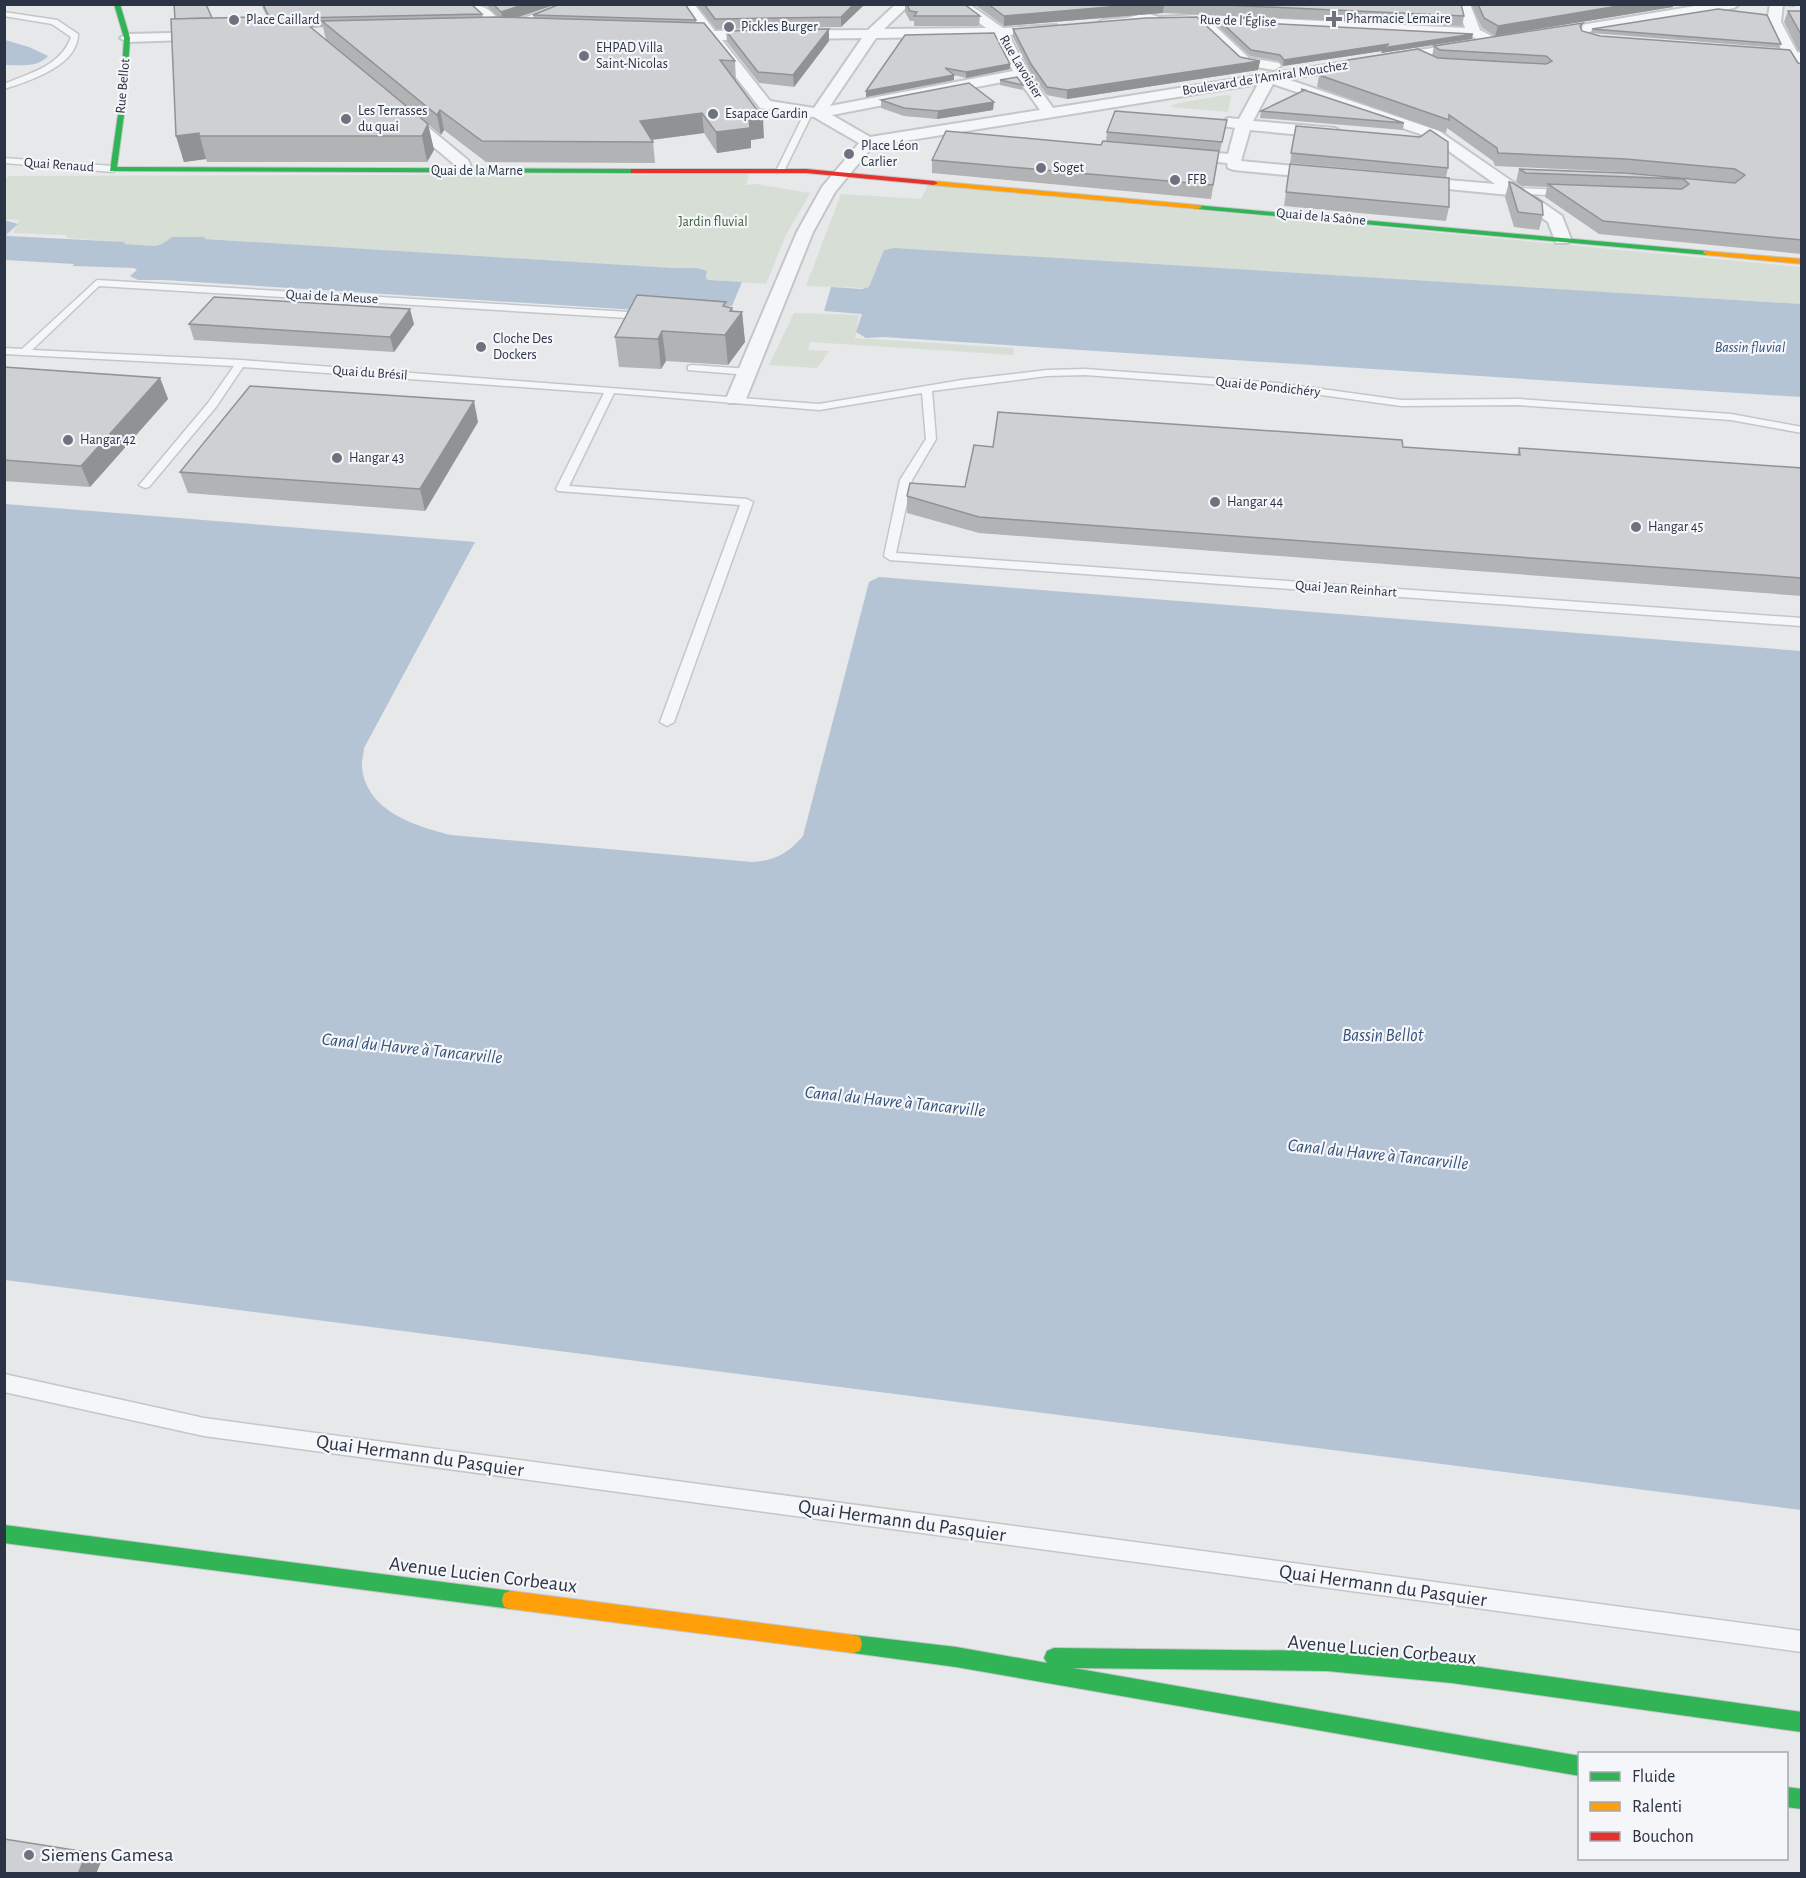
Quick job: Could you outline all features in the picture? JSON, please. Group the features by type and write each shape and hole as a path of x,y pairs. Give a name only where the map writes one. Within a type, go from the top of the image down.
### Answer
{"street":[{"name":"Rue Bellot","path":"113,169 123,100 127,38 117,4"},
{"path":"470,4 492,19 499,30"},
{"path":"499,30 581,4"},
{"path":"687,4 765,105 814,112 1022,74"},
{"path":"814,112 872,33 904,4"},
{"name":"Rue Lavoisier","path":"960,4 1000,32 1022,74 1048,112"},
{"path":"1463,4 1474,32"},
{"name":"Boulevard de l'Amiral Mouchez","path":"868,142 968,129 1048,112 1271,72 1289,75 1420,58 1494,43 1734,4"},
{"path":"1794,4 1777,4 1774,22 1797,57 1802,73"},
{"name":"Rue de l'Église","path":"1086,25 1128,22 1144,11 1158,21 1294,17 1474,32 1494,43"},
{"path":"1234,162 1244,125 1271,72 1274,59 1294,17"},
{"path":"1200,19 1245,60 1434,134 1446,141 1556,220 1562,239"},
{"path":"664,36 1000,32 1064,27"},
{"path":"477,30 536,31"},
{"path":"1571,31 1597,41"},
{"path":"127,38 226,35"},
{"path":"1740,52 1797,57"},
{"path":"1113,102 1136,114"},
{"path":"391,104 462,163 465,171"},
{"path":"736,399 805,232 828,190 868,142 814,112"},
{"path":"1214,122 1355,134"},
{"path":"968,129 991,138"},
{"path":"1402,138 1446,141"},
{"path":"1165,153 1340,175"},
{"name":"Quai de la Marne","path":"113,169 780,171 841,174"},
{"path":"1490,173 1522,174"},
{"name":"Quai de la Saône","path":"841,174 1802,262"},
{"path":"1398,180 1516,191"},
{"name":"Avenue Lucien Corbeaux","path":"4,1534 956,1657 1578,1766"},
{"name":"Avenue Lucien Corbeaux","path":"956,1657 1327,1661 1452,1673 1802,1722"}],"lane":[{"path":"4,14 54,22 75,36 74,45 64,60 4,87"},
{"path":"780,171 814,112"},
{"name":"Quai Renaud","path":"4,160 113,169"},
{"path":"1516,191 1574,193"},
{"name":"Quai de la Meuse","path":"23,353 97,283 656,317"},
{"name":"Quai du Brésil","path":"4,351 241,363 736,399"},
{"path":"145,485 212,405 241,363"},
{"path":"692,368 749,372"},
{"name":"Quai de Pondichéry","path":"736,399 819,407 1008,377 1085,372 1278,386 1401,403 1518,402 1731,417 1802,430"},
{"name":"Quai Jean Reinhart","path":"927,389 931,439 906,480 890,556 1802,622"},
{"path":"610,390 562,489 747,502 667,722"},
{"name":"Quai Hermann du Pasquier","path":"4,1383 204,1427 1802,1642"}],"green space":[{"path":"1225,95 1231,96 1228,112 1171,107 1174,104"},
{"name":"Jardin fluvial","path":"749,174 746,185 755,184 810,193 786,235 766,284 711,280 706,278 708,274 697,270 204,239 204,237 172,237 155,246 123,244 124,242 68,238 66,235 13,233 19,220 5,219 5,179 9,176"},
{"path":"928,185 1802,267 1801,304 894,249 884,250 871,286 867,288 806,286 841,194 921,199"},
{"path":"794,313 859,315 855,338 1014,348 1014,355 810,342 808,350 829,351 817,368 769,365"}],"water":[{"path":"5,40 29,47 48,56 34,64 5,65"},
{"path":"4,220 18,224 6,235 8,236 125,242 124,244 155,246 172,237 205,237 204,239 697,268 707,271 706,278 709,280 742,282 732,306 697,304 684,313 138,280 130,276 137,270 134,268 5,260"},
{"name":"Bassin fluvial","path":"894,248 1801,304 1801,397 883,337 866,338 856,332 862,314 824,311 831,287 862,289 869,287 884,250"},
{"name":"Bassin Bellot","path":"5,504 475,542 364,748 362,767 365,782 373,795 394,814 422,827 451,835 752,862 780,855 803,836 869,582 879,577 1801,651 1801,1510 5,1280"}],"building":[{"path":"174,4 206,4 212,18 175,19"},
{"path":"263,4 471,4 482,14 269,17"},
{"path":"493,4 525,4 501,12"},
{"path":"560,4 685,4 696,20 533,15"},
{"path":"704,4 854,4 841,17 715,19"},
{"path":"907,4 964,4 980,16 914,16 917,12 910,11"},
{"path":"988,4 1143,4 1004,16"},
{"path":"1204,4 1461,4 1464,16"},
{"path":"1478,4 1630,4 1498,26 1484,18"},
{"path":"1718,9 1767,15 1781,44 1592,29"},
{"path":"1788,11 1802,11 1802,36"},
{"path":"297,16 428,124 422,136 199,136 199,133 176,136 171,19"},
{"path":"496,17 704,23 735,61 720,60 763,118 749,119 750,128 716,132 702,113 640,121 653,142 482,141 440,110 437,115 322,21"},
{"path":"1197,17 1240,57 1260,61 1067,90 1047,87 1031,64 1013,29 1146,18"},
{"path":"1220,21 1473,34 1284,60 1280,55 1251,50"},
{"path":"1583,23 1580,26 1582,31 1600,36 1790,50 1798,63 1802,64 1802,240 1603,221 1548,184 1682,189 1689,184 1683,179 1526,173 1519,169 1626,173 1735,183 1745,175 1735,169 1626,159 1498,153 1497,148 1449,115 1449,120 1319,75 1348,60 1418,49 1438,58 1546,64 1552,61 1546,56 1440,50 1434,46"},
{"path":"829,29 793,75 758,72 726,31"},
{"path":"994,33 1010,64 966,72 945,68 954,75 866,91 905,35"},
{"path":"1017,77 1023,85 1000,80"},
{"path":"969,83 994,102 938,111 904,108 881,100"},
{"path":"1305,90 1404,123 1261,111"},
{"path":"1115,111 1227,120 1222,142 1107,132"},
{"path":"1296,126 1420,137 1430,130 1448,142 1448,168 1291,153"},
{"path":"946,131 1101,145 1103,141 1219,151 1213,185 932,160"},
{"path":"1290,164 1449,178 1449,207 1286,192"},
{"path":"1509,182 1542,202 1543,215 1518,212"},
{"path":"637,295 726,302 723,306 732,308 730,311 742,312 725,335 662,331 658,339 615,337"},
{"path":"214,297 410,309 390,337 189,324"},
{"name":"Hangar 42","path":"4,367 160,378 81,466 4,460"},
{"name":"Hangar 43","path":"250,386 474,401 420,489 180,472"},
{"path":"998,412 1402,440 1403,447 1520,455 1519,448 1802,468 1802,578 979,517 907,496 910,483 965,487 974,445 993,447"},
{"name":"Siemens Gamesa","path":"4,1839 87,1852 78,1874 4,1874"}],"traffic: fast":[{"path":"117,4 127,38 123,100 113,169 634,171"},
{"path":"1777,4 1794,4"},
{"path":"1198,207 1707,253"},
{"path":"4,1534 511,1600"},
{"path":"853,1644 956,1657 1578,1766"},
{"path":"1054,1658 1327,1661 1452,1673 1802,1722"},
{"path":"1788,1797 1802,1799"}],"traffic: slow":[{"path":"934,183 1198,207"},
{"path":"1707,253 1802,262"},
{"path":"511,1600 853,1644"}],"traffic: jam":[{"path":"634,171 806,171 934,183"}],"place":[{"name":"Pharmacie Lemaire","path":"1334,19"},
{"name":"Place Caillard","path":"234,20"},
{"name":"Pickles Burger","path":"729,27"},
{"name":"EHPAD Villa Saint-Nicolas","path":"584,56"},
{"name":"Esapace Gardin","path":"713,114"},
{"name":"Les Terrasses du quai","path":"346,119"},
{"name":"Place Léon Carlier","path":"849,154"},
{"name":"Soget","path":"1041,168"},
{"name":"FFB","path":"1175,180"},
{"name":"Cloche Des Dockers","path":"481,347"},
{"name":"Hangar 42","path":"68,440"},
{"name":"Hangar 43","path":"337,458"},
{"name":"Hangar 44","path":"1215,502"},
{"name":"Hangar 45","path":"1636,527"},
{"name":"Siemens Gamesa","path":"29,1855"}],"water label":[{"name":"Canal du Havre à Tancarville","path":"412,1049"},
{"name":"Canal du Havre à Tancarville","path":"895,1102"},
{"name":"Canal du Havre à Tancarville","path":"1378,1155"}]}
